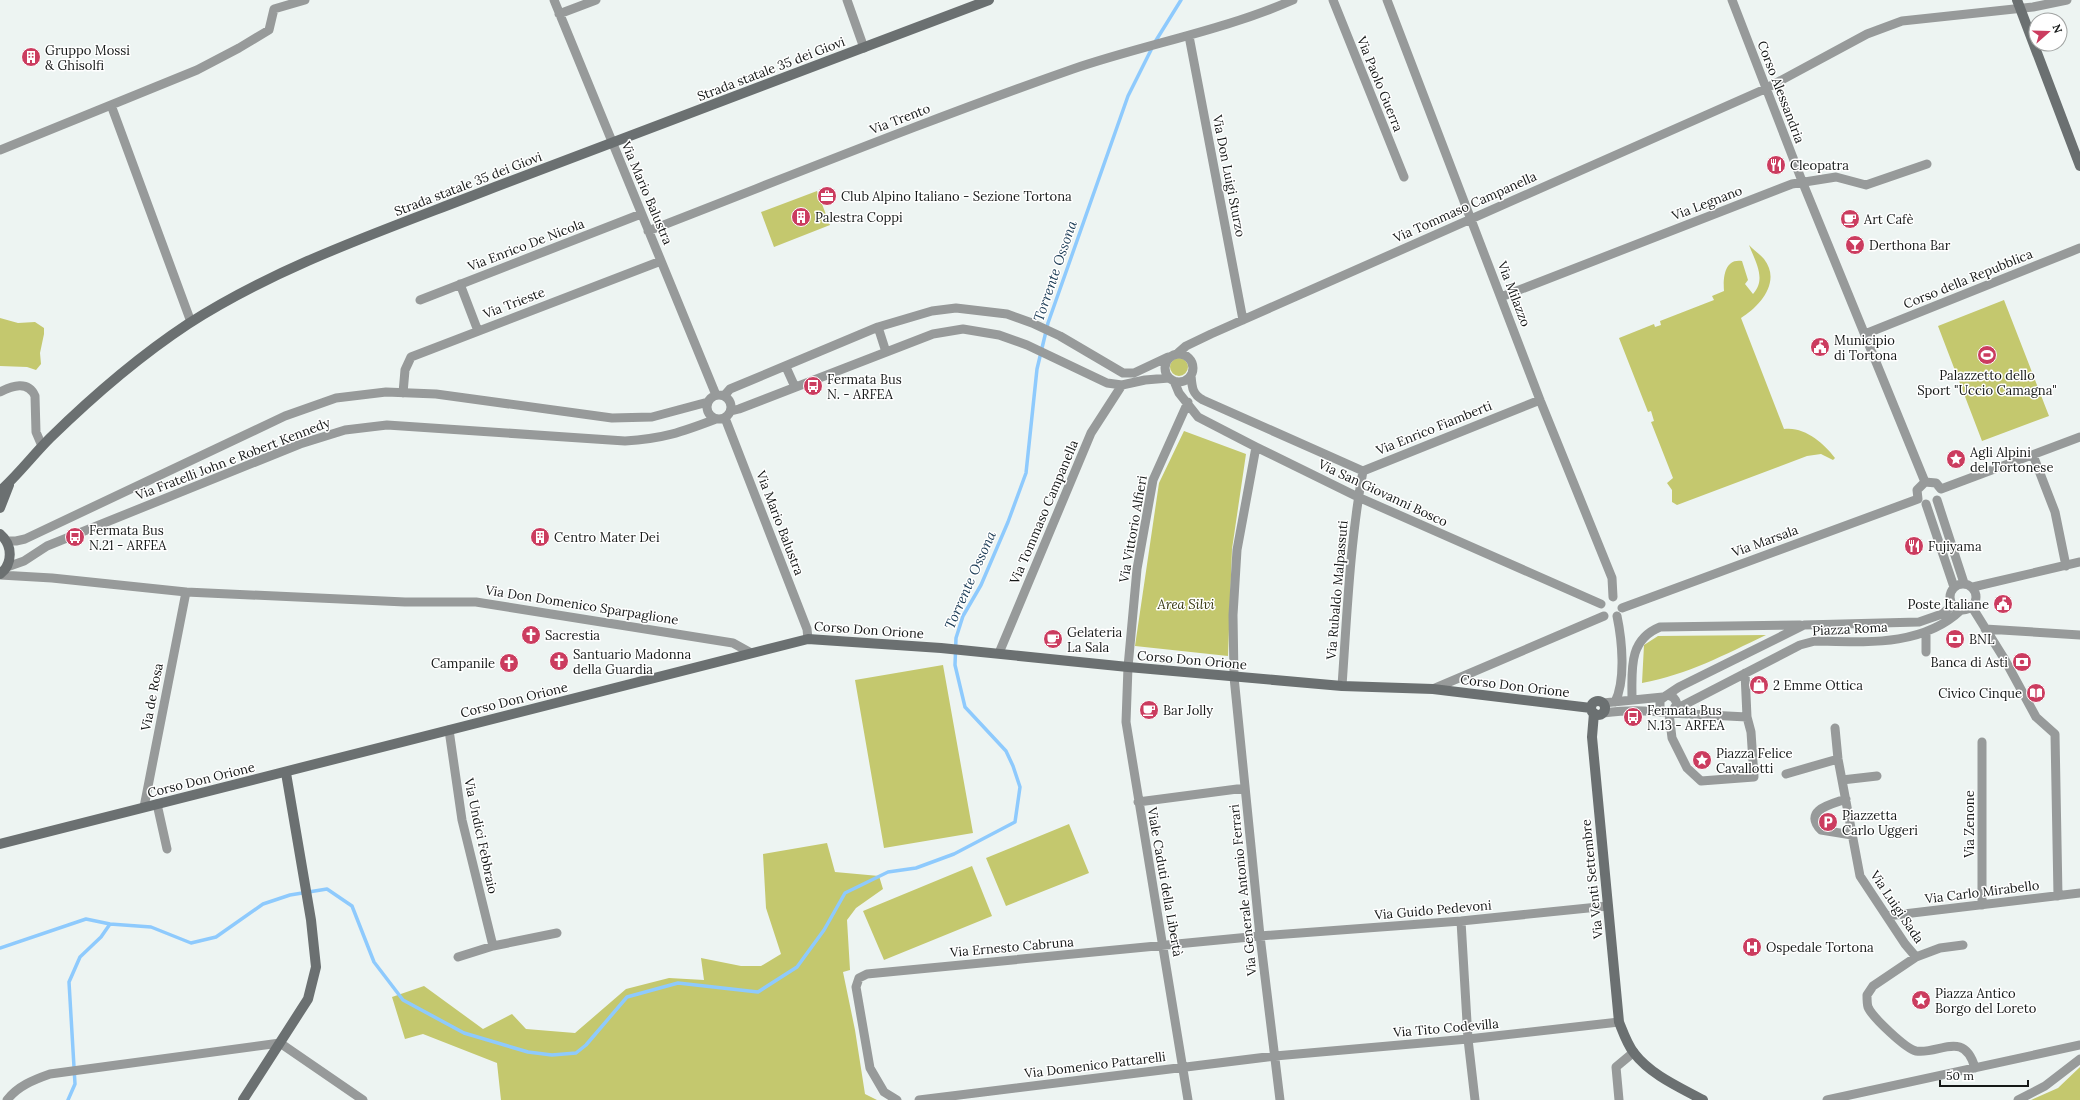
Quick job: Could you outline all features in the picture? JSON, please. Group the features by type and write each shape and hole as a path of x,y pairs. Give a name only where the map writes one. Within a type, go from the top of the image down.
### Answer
{"street":[{"path":"0,150 196,70 239,48 269,30 274,9 305,0"},
{"name":"Via Mario Balustra","path":"554,0 716,398 730,402 728,414 804,622 808,639"},
{"path":"559,14 596,0"},
{"path":"847,0 864,48"},
{"name":"Strada statale 35 dei Giovi","path":"0,491 10,483 42,446 84,404 122,372 191,322 300,264 612,142 989,0"},
{"name":"Via Trento","path":"648,231 958,110 1127,52 1189,36 1268,11 1293,0"},
{"name":"Via Paolo Guerra","path":"1333,0 1404,177"},
{"name":"Via Milazzo","path":"1387,0 1540,400 1612,578 1613,597"},
{"name":"Corso Alessandria","path":"1732,0 1802,181 1925,482"},
{"name":"Via Tommaso Campanella","path":"1178,353 1186,346 1243,320 1765,88 1867,34 1902,21 2019,4 2033,7 2067,0"},
{"path":"2019,4 2080,166"},
{"name":"Via Don Luigi Sturzo","path":"1189,36 1243,320"},
{"path":"111,104 191,322"},
{"name":"Via Legnano","path":"1501,297 1802,181 1836,176 1866,185 1927,164"},
{"name":"Via Enrico De Nicola","path":"420,300 641,214"},
{"name":"Corso della Repubblica","path":"1865,334 2080,248"},
{"name":"Via Trieste","path":"403,393 405,370 411,357 661,261"},
{"path":"460,284 478,331"},
{"name":"Via Fratelli John e Robert Kennedy","path":"3,537 16,541 25,539 285,416 336,398 386,392 436,394 612,418 652,417 716,398 730,389 786,367 878,327 932,312 956,308 1007,314 1032,323 1060,336 1123,373 1134,373 1178,353"},
{"path":"878,327 886,352"},
{"path":"728,414 933,334 963,329 999,335 1027,345 1107,382 1122,385 1145,380 1171,380 1180,382 1186,380 1191,375 1193,368 1191,360 1186,354 1178,353"},
{"path":"1168,357 1164,368 1171,380"},
{"path":"786,367 795,387"},
{"name":"Via San Giovanni Bosco","path":"1191,375 1192,388 1196,396 1203,400 1364,470"},
{"name":"Via San Giovanni Bosco","path":"1171,380 1179,393 1188,402 1198,416 1256,447 1358,497 1601,604"},
{"path":"0,392 20,385 28,387 33,391 35,396 36,432 42,446"},
{"name":"Via Tommaso Campanella","path":"999,653 1091,433 1122,385"},
{"path":"716,398 708,412 716,419"},
{"name":"Via Enrico Fiamberti","path":"1364,470 1540,400"},
{"name":"Via Vittorio Alfieri","path":"1128,667 1137,569 1153,480 1188,402"},
{"name":"Via Fratelli John e Robert Kennedy","path":"2,572 24,561 38,550 54,543 300,444 345,430 387,424 625,441 655,440 679,433 728,414"},
{"path":"1941,489 2080,436"},
{"name":"Via Generale Antonio Ferrari","path":"1256,447 1237,550 1233,615 1234,676 1260,936 1280,1100"},
{"path":"2033,455 2055,512 2066,566"},
{"path":"1358,497 1364,470"},
{"path":"1954,587 1917,490 1925,482 1931,481 1936,483 1941,489 1938,500 1969,585 1977,594 1976,602 1972,607"},
{"name":"Strada statale 35 dei Giovi","path":"0,508 10,483"},
{"name":"Via Rubaldo Malpassuti","path":"1342,686 1348,592 1358,497"},
{"path":"1922,501 1938,500"},
{"name":"Via Marsala","path":"1622,608 1922,501"},
{"path":"2,572 10,554 3,537"},
{"path":"24,561 26,570 41,577"},
{"path":"1954,587 2080,562"},
{"name":"Via Don Domenico Sparpaglione","path":"2,572 186,592 405,602 484,603 733,643 751,653"},
{"path":"1954,587 1950,594 1957,607 1972,607"},
{"name":"Via de Rosa","path":"144,807 186,592"},
{"path":"1613,597 1619,601 1622,608 1617,616 1610,618 1604,616 1600,610 1601,604 1605,598 1613,597"},
{"name":"Piazza Roma","path":"1632,699 1635,652 1639,641 1653,630 1660,627 1918,622 1957,607"},
{"name":"Piazza Roma","path":"1670,711 1800,646 1815,641 1896,640 1909,638 1949,621 1957,607"},
{"path":"1972,607 2005,660 2036,716 2055,734 2058,896"},
{"path":"1433,689 1604,616"},
{"path":"1615,702 1620,692 1621,656 1621,634 1617,616"},
{"name":"Piazza Roma","path":"1665,696 1679,687 1804,625"},
{"path":"1985,629 2080,635"},
{"path":"1926,632 1926,652"},
{"name":"Corso Don Orione","path":"0,844 144,807 286,773 808,639 999,653 1128,667 1342,686 1433,689 1598,709"},
{"name":"Viale Caduti della Libertà","path":"1128,667 1126,722 1138,802 1164,946 1188,1100"},
{"path":"1598,709 1615,702 1632,699 1672,696 1676,700 1670,711 1672,738 1687,768 1701,781 1754,777 1751,732 1747,717 1745,673"},
{"path":"1665,696 1659,704 1670,711"},
{"path":"1598,709 1635,709 1747,717"},
{"name":"Via Venti Settembre","path":"1598,709 1592,737 1619,1022 1634,1052 1664,1079 1703,1100"},
{"name":"Via Luigi Sada","path":"1835,728 1838,759 1860,876 1916,957"},
{"name":"Via Undici Febbraio","path":"449,730 462,820 493,946"},
{"name":"Via Zenone","path":"1982,742 1982,905"},
{"path":"1786,774 1838,759"},
{"path":"243,1100 308,998 316,967 312,926 286,773"},
{"path":"1842,780 1877,776"},
{"path":"1138,802 1245,788"},
{"path":"1846,799 1819,810 1815,814 1814,819 1821,830 1852,835"},
{"path":"158,804 167,850"},
{"name":"Via Carlo Mirabello","path":"1887,916 2080,894"},
{"name":"Via Guido Pedevoni","path":"1260,936 1461,921 1608,906"},
{"path":"1461,921 1468,1039 1475,1100"},
{"path":"458,957 493,946 556,933"},
{"name":"Via Ernesto Cabruna","path":"897,1100 884,1092 870,1068 856,987 860,978 867,974 1260,936"},
{"path":"1963,945 1940,948 1916,957 1873,986 1867,995 1868,1007 1904,1045 1913,1050 1922,1052 1945,1046 1958,1047 1967,1052 1972,1058 1975,1068"},
{"name":"Via Tito Codevilla","path":"1275,1056 1468,1039 1619,1022"},
{"path":"7,1100 11,1094 31,1080 50,1074 280,1043 363,1100"},
{"path":"1827,1100 2080,1045"},
{"path":"1619,1100 1616,1067 1634,1052"},
{"name":"Via Domenico Pattarelli","path":"919,1100 1275,1056"},
{"path":"2018,1100 2045,1086 2080,1058"}],"green space":[{"name":"Palestra Coppi","path":"817,191 830,225 774,247 761,212"},
{"path":"1749,245 1764,259 1771,276 1766,293 1761,301 1741,318 1784,429 1799,430 1806,433 1819,441 1835,458 1833,460 1821,454 1807,456 1677,505 1672,502 1672,490 1667,483 1673,478 1651,422 1654,421 1651,411 1648,412 1619,338 1654,324 1655,327 1661,325 1660,321 1714,300 1712,296 1724,291 1724,281 1728,266 1736,261 1742,261 1748,280 1745,284 1753,294 1759,282 1759,276 1757,264"},
{"name":"Palazzetto dello Sport \"Uccio Camagna\"","path":"2004,300 2049,416 1982,441 1938,326"},
{"path":"0,318 18,323 35,322 44,328 40,353 41,364 36,370 27,367 0,366"},
{"path":"1175,358 1183,358 1188,363 1186,374 1183,376 1175,376 1170,371 1170,363"},
{"name":"Area Silvi","path":"1184,431 1246,454 1232,549 1228,656 1135,646 1159,483"},
{"path":"1766,635 1721,657 1691,669 1675,675 1642,683 1644,645 1658,636"},
{"path":"943,665 973,833 884,848 855,680"},
{"path":"1069,824 1089,873 1006,906 986,858"},
{"path":"827,843 835,872 879,876 883,889 856,908 847,920 850,970 843,972 855,1030 865,1094 877,1100 501,1100 497,1063 423,1034 405,1039 392,997 424,986 483,1029 512,1014 526,1029 575,1033 626,989 669,978 704,980 701,958 741,966 761,966 781,954 766,908 763,854"},
{"path":"972,866 992,916 884,960 863,911"},
{"path":"2080,1067 2080,1100 2031,1100 2058,1088"}],"waterway":[{"name":"Torrente Ossona","path":"1155,42 1181,0"},
{"name":"Torrente Ossona","path":"0,948 86,919 110,924 151,927 191,943 216,937 263,904 290,895 327,889 352,906 374,962 403,1000 464,1033 528,1052 552,1055 576,1053 586,1045 627,997 678,983 758,992 797,967 824,930 845,893 888,872 916,868 954,854 1015,822 1020,787 1006,751 965,707 955,665 956,638 963,616 981,585 1008,522 1026,473 1037,369 1048,323 1128,96 1152,48"},
{"path":"68,1100 75,1084 69,982 80,957 101,937 110,924"}],"place":[{"name":"Gruppo Mossi & Ghisolfi","path":"31,57"},
{"name":"Cleopatra","path":"1776,165"},
{"name":"Club Alpino Italiano - Sezione Tortona","path":"827,196"},
{"name":"Palestra Coppi","path":"801,217"},
{"name":"Art Cafè","path":"1850,219"},
{"name":"Derthona Bar","path":"1855,245"},
{"name":"Municipio di Tortona","path":"1820,347"},
{"name":"Palazzetto dello Sport \"Uccio Camagna\"","path":"1987,355"},
{"name":"Fermata Bus N. - ARFEA","path":"813,386"},
{"name":"Agli Alpini del Tortonese","path":"1956,459"},
{"name":"Fermata Bus N.21 - ARFEA","path":"75,537"},
{"name":"Centro Mater Dei","path":"540,537"},
{"name":"Fujiyama","path":"1914,546"},
{"name":"Poste Italiane","path":"2003,604"},
{"name":"Sacrestia","path":"531,635"},
{"name":"Gelateria La Sala","path":"1053,639"},
{"name":"BNL","path":"1955,639"},
{"name":"Santuario Madonna della Guardia","path":"559,661"},
{"name":"Banca di Asti","path":"2022,662"},
{"name":"Campanile","path":"509,663"},
{"name":"2 Emme Ottica","path":"1759,685"},
{"name":"Civico Cinque","path":"2036,693"},
{"name":"Bar Jolly","path":"1149,710"},
{"name":"Fermata Bus N.13 - ARFEA","path":"1633,717"},
{"name":"Piazza Felice Cavallotti","path":"1702,760"},
{"name":"Piazzetta Carlo Uggeri","path":"1828,822"},
{"name":"Ospedale Tortona","path":"1752,947"},
{"name":"Piazza Antico Borgo del Loreto","path":"1921,1000"}]}
